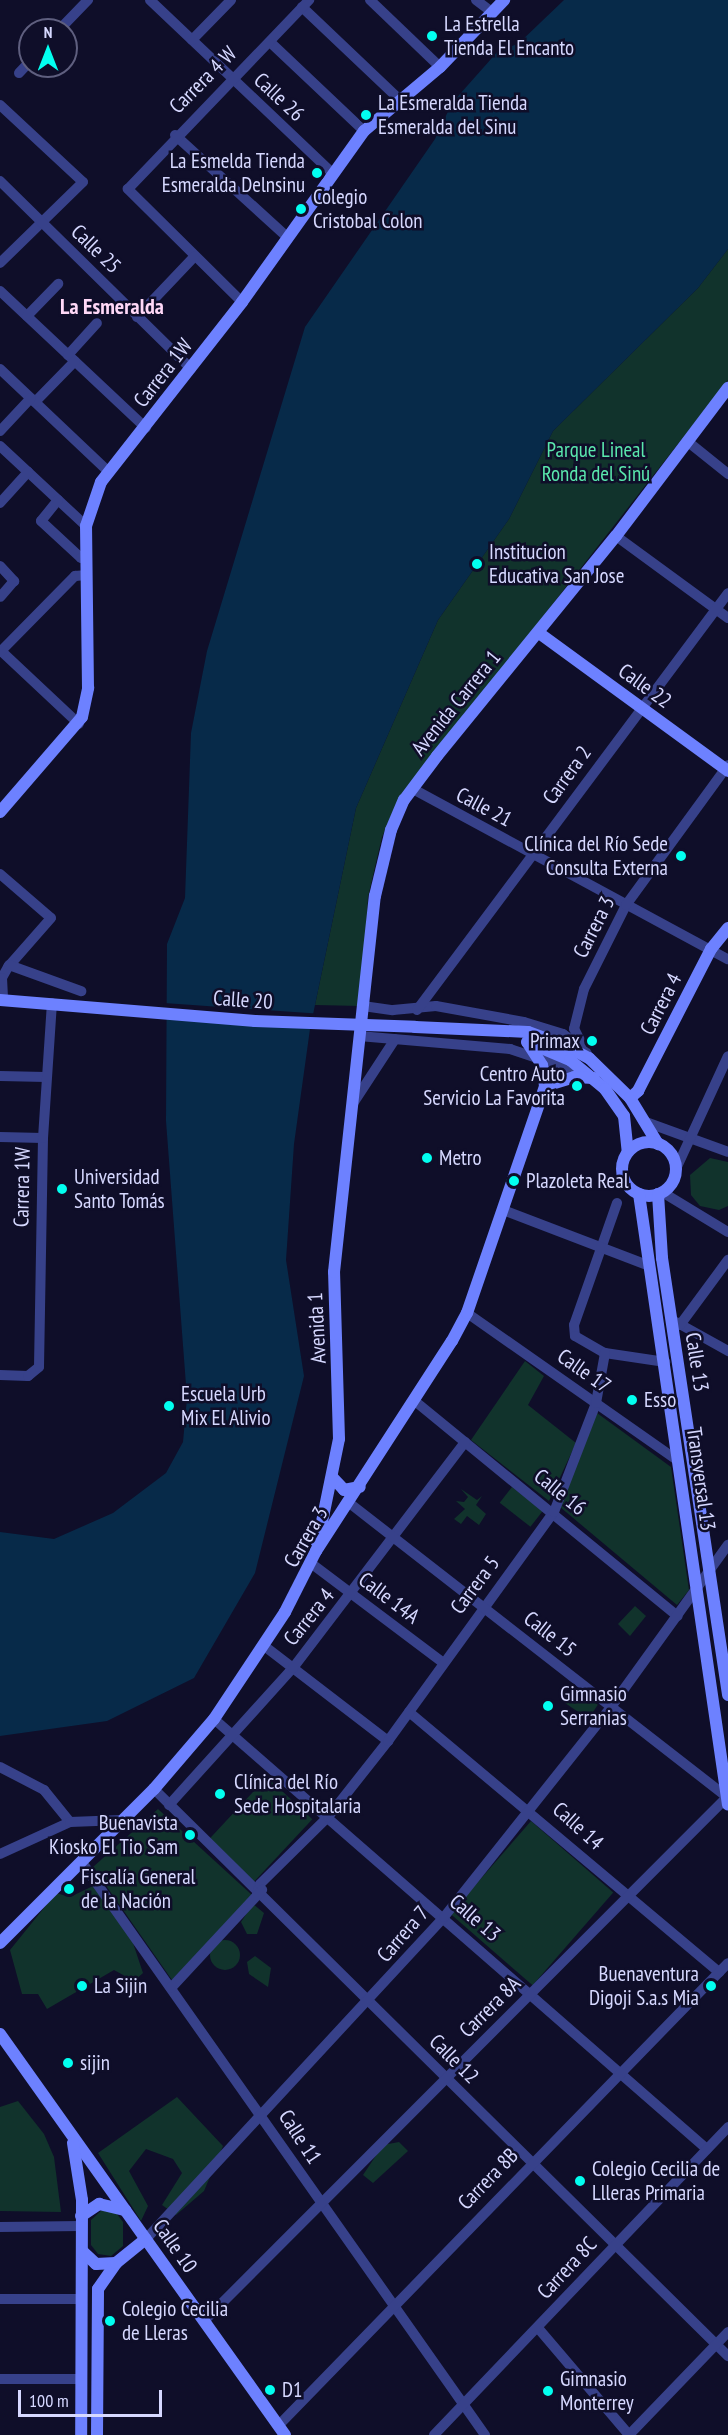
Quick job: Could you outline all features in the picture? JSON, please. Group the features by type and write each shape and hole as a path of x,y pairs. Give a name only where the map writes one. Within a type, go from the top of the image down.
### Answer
{"street":[{"path":"71,18 88,0"},
{"path":"192,40 231,0"},
{"path":"370,0 440,67"},
{"path":"476,0 493,13"},
{"name":"Carrera 1W","path":"0,812 79,724 88,688 86,526 109,472 146,428 242,302 332,172 364,131 398,99 440,67 504,0"},
{"name":"Calle 26","path":"156,2 231,79 332,172"},
{"path":"306,3 398,99"},
{"name":"Carrera 4 W","path":"194,257 128,189 175,135 270,42 306,3"},
{"path":"270,42 364,131"},
{"path":"0,105 83,182 0,263"},
{"path":"175,135 288,238"},
{"name":"Calle 25","path":"0,181 191,369"},
{"path":"137,317 194,257 242,302"},
{"path":"27,316 58,284"},
{"path":"0,291 146,428"},
{"path":"0,430 33,400 71,358 97,323"},
{"path":"0,369 109,472"},
{"name":"Avenida Carrera 1","path":"354,1102 359,1035 383,853 413,789 616,536 727,391"},
{"path":"687,441 728,474"},
{"path":"0,446 86,526"},
{"path":"0,503 28,472"},
{"path":"58,500 41,521 81,558 87,558"},
{"path":"616,536 728,618"},
{"path":"0,566 14,581 0,597"},
{"path":"79,724 0,651 75,576 87,575"},
{"name":"Carrera 2","path":"417,1010 640,707 728,593"},
{"name":"Calle 22","path":"539,633 727,768"},
{"name":"Carrera 3","path":"589,1058 574,1029 577,1007 626,905 727,768"},
{"name":"Calle 21","path":"413,789 728,958"},
{"path":"0,874 51,918 6,966 2,978 1,1000"},
{"name":"Carrera 4","path":"630,1098 638,1091 711,949 728,928"},
{"path":"6,966 81,991"},
{"name":"Calle 20","path":"1,1000 255,1021 480,1028"},
{"name":"Carrera 1W","path":"0,1375 28,1376 36,1372 43,1138 52,1003"},
{"path":"363,1006 393,1010 417,1010 436,1006 524,1022 563,1034 630,1098 658,1144 671,1154 676,1169"},
{"path":"383,1038 378,1021 393,1010"},
{"path":"480,1028 528,1032 589,1058"},
{"path":"480,1028 527,1042 570,1060 594,1078 624,1116 628,1152 623,1176 639,1194 660,1193 728,1232"},
{"path":"359,1035 493,1047 538,1056 594,1078"},
{"path":"354,1102 395,1039"},
{"path":"527,1042 538,1056 545,1086 574,1077 594,1078"},
{"path":"676,1322 660,1193 691,1141 728,1056"},
{"path":"0,1076 46,1077"},
{"name":"Carrera 3","path":"0,1943 154,1789 214,1719 262,1645 312,1564 316,1551 416,1402 467,1313 545,1086"},
{"name":"Avenida 1","path":"316,1551 333,1478 339,1439 334,1272 354,1102"},
{"path":"643,1121 691,1141 728,1152"},
{"path":"0,1137 43,1138"},
{"path":"628,1152 642,1143 658,1144"},
{"name":"Transversal 13","path":"639,1194 727,1801"},
{"path":"617,1203 574,1330 579,1340 605,1353 665,1362"},
{"path":"503,1210 603,1245 650,1266"},
{"path":"676,1322 728,1260"},
{"name":"Calle 17","path":"467,1313 678,1461"},
{"path":"676,1322 728,1351"},
{"name":"Calle 13","path":"676,1322 709,1572 723,1636 728,1695"},
{"name":"Carrera 5","path":"171,1988 257,1894 260,1884 328,1817 388,1741 442,1662 554,1512 596,1403 605,1353"},
{"name":"Calle 16","path":"416,1402 554,1512 677,1616"},
{"name":"Carrera 4","path":"169,1805 293,1668 352,1594 465,1442"},
{"path":"333,1478 344,1490 360,1486"},
{"name":"Calle 15","path":"350,1503 611,1707 727,1801"},
{"name":"Carrera 7","path":"146,2239 369,2001 444,1917 528,1808 611,1707 728,1545"},
{"name":"Calle 14A","path":"312,1564 442,1662"},
{"path":"262,1645 388,1741"},
{"name":"Calle 14","path":"409,1712 528,1808 627,1896 719,1972"},
{"name":"Calle 13","path":"214,1719 623,2073 707,2149"},
{"path":"0,1767 44,1790 70,1822"},
{"name":"Calle 12","path":"154,1789 257,1894 369,2001 728,2356"},
{"name":"Carrera 8A","path":"204,2321 627,1896 727,1801"},
{"path":"0,1854 70,1822 122,1820"},
{"name":"Calle 11","path":"81,1862 262,2114 321,2204 485,2435"},
{"name":"Carrera 8B","path":"282,2430 394,2305 728,1963"},
{"name":"Calle 10","path":"0,2034 72,2140 129,2213 282,2430"},
{"name":"Carrera 8C","path":"434,2435 728,2127"},
{"name":"Calle 10","path":"72,2140 82,2251 81,2435"},
{"path":"0,2227 81,2221 99,2204 129,2213"},
{"path":"97,2435 97,2299 101,2280 116,2263 146,2239"},
{"path":"82,2251 96,2264 116,2263"},
{"path":"0,2299 81,2299"},
{"path":"538,2328 629,2435 728,2332"},
{"path":"0,2379 82,2379"}],"green space":[{"name":"Parque Lineal Ronda del Sinú","path":"728,249 728,380 396,804 382,837 368,897 361,1006 315,1005 356,808 438,620 509,519 553,431 698,288"},
{"path":"710,1158 728,1162 728,1206 719,1210 700,1206 691,1195 690,1175"},
{"path":"525,1361 544,1376 528,1405 576,1443 549,1501 471,1440"},
{"path":"597,1413 671,1467 689,1590 677,1605 560,1507"},
{"path":"512,1487 543,1511 530,1527 500,1503"},
{"path":"461,1489 477,1500 482,1496 476,1505 486,1514 479,1525 467,1516 461,1524 454,1519 465,1509 456,1501 464,1502 468,1497"},
{"path":"635,1606 646,1616 630,1636 618,1624"},
{"path":"573,1688 598,1705 588,1719 563,1702"},
{"path":"267,1777 312,1819 253,1883 208,1841"},
{"path":"158,1809 252,1895 172,1980 93,1867"},
{"path":"531,1821 613,1893 533,1985 450,1914"},
{"path":"93,1886 131,1937 143,1973 134,1981 114,1970 47,2009 38,1994 22,1994 10,1950 56,1893 70,1897"},
{"path":"253,1904 264,1913 257,1934 247,1934 241,1922"},
{"path":"225,1940 231,1941 239,1949 239,1961 231,1969 225,1970 219,1969 211,1961 210,1955 211,1949 219,1941"},
{"path":"255,1956 271,1968 268,1987 249,1974 247,1962"},
{"path":"177,2097 223,2146 204,2191 176,2215 162,2205 182,2173 173,2159 146,2149 129,2171 148,2206 141,2221 98,2153"},
{"path":"18,2101 44,2134 54,2157 61,2212 0,2211 0,2107"},
{"path":"399,2142 408,2151 373,2183 363,2175 383,2145"},
{"path":"103,2209 114,2210 123,2222 123,2246 111,2256 98,2254 91,2245 91,2220"}],"water":[{"path":"564,0 728,0 728,249 698,288 553,431 509,519 438,620 356,808 310,1029 294,1144 286,1260 304,1376 255,1573 194,1678 107,1721 0,1736 0,1532 54,1539 113,1513 166,1473 183,1442 187,1398 166,1121 167,944 185,898 191,733 207,651 305,327 435,139 452,103 499,50 518,44"}],"pier":[{"path":"164,1003 316,1014 315,1029 163,1018"}],"place":[{"name":"La Estrella Tienda El Encanto","path":"432,36"},
{"name":"La Esmeralda Tienda Esmeralda del Sinu","path":"366,115"},
{"name":"La Esmelda Tienda Esmeralda Delnsinu","path":"317,173"},
{"name":"Colegio Cristobal Colon","path":"301,209"},
{"name":"Institucion Educativa San Jose","path":"477,564"},
{"name":"Clínica del Río Sede Consulta Externa","path":"681,856"},
{"name":"Primax","path":"592,1041"},
{"name":"Centro Auto Servicio La Favorita","path":"577,1086"},
{"name":"Metro","path":"427,1158"},
{"name":"Plazoleta Real","path":"514,1181"},
{"name":"Universidad Santo Tomás","path":"62,1189"},
{"name":"Esso","path":"632,1400"},
{"name":"Escuela Urb Mix El Alivio","path":"169,1406"},
{"name":"Gimnasio Serranias","path":"548,1706"},
{"name":"Clínica del Río Sede Hospitalaria","path":"220,1794"},
{"name":"Buenavista Kiosko El Tio Sam","path":"190,1835"},
{"name":"Fiscalía General de la Nación","path":"69,1889"},
{"name":"La Sijin","path":"82,1986"},
{"name":"Buenaventura Digoji S.a.s Mia","path":"711,1986"},
{"name":"sijin","path":"68,2063"},
{"name":"Colegio Cecilia de Llleras Primaria","path":"580,2181"},
{"name":"Colegio Cecilia de Lleras","path":"110,2321"},
{"name":"D1","path":"270,2390"},
{"name":"Gimnasio Monterrey","path":"548,2391"}],"district":[{"name":"La Esmeralda","path":"112,307"}]}
